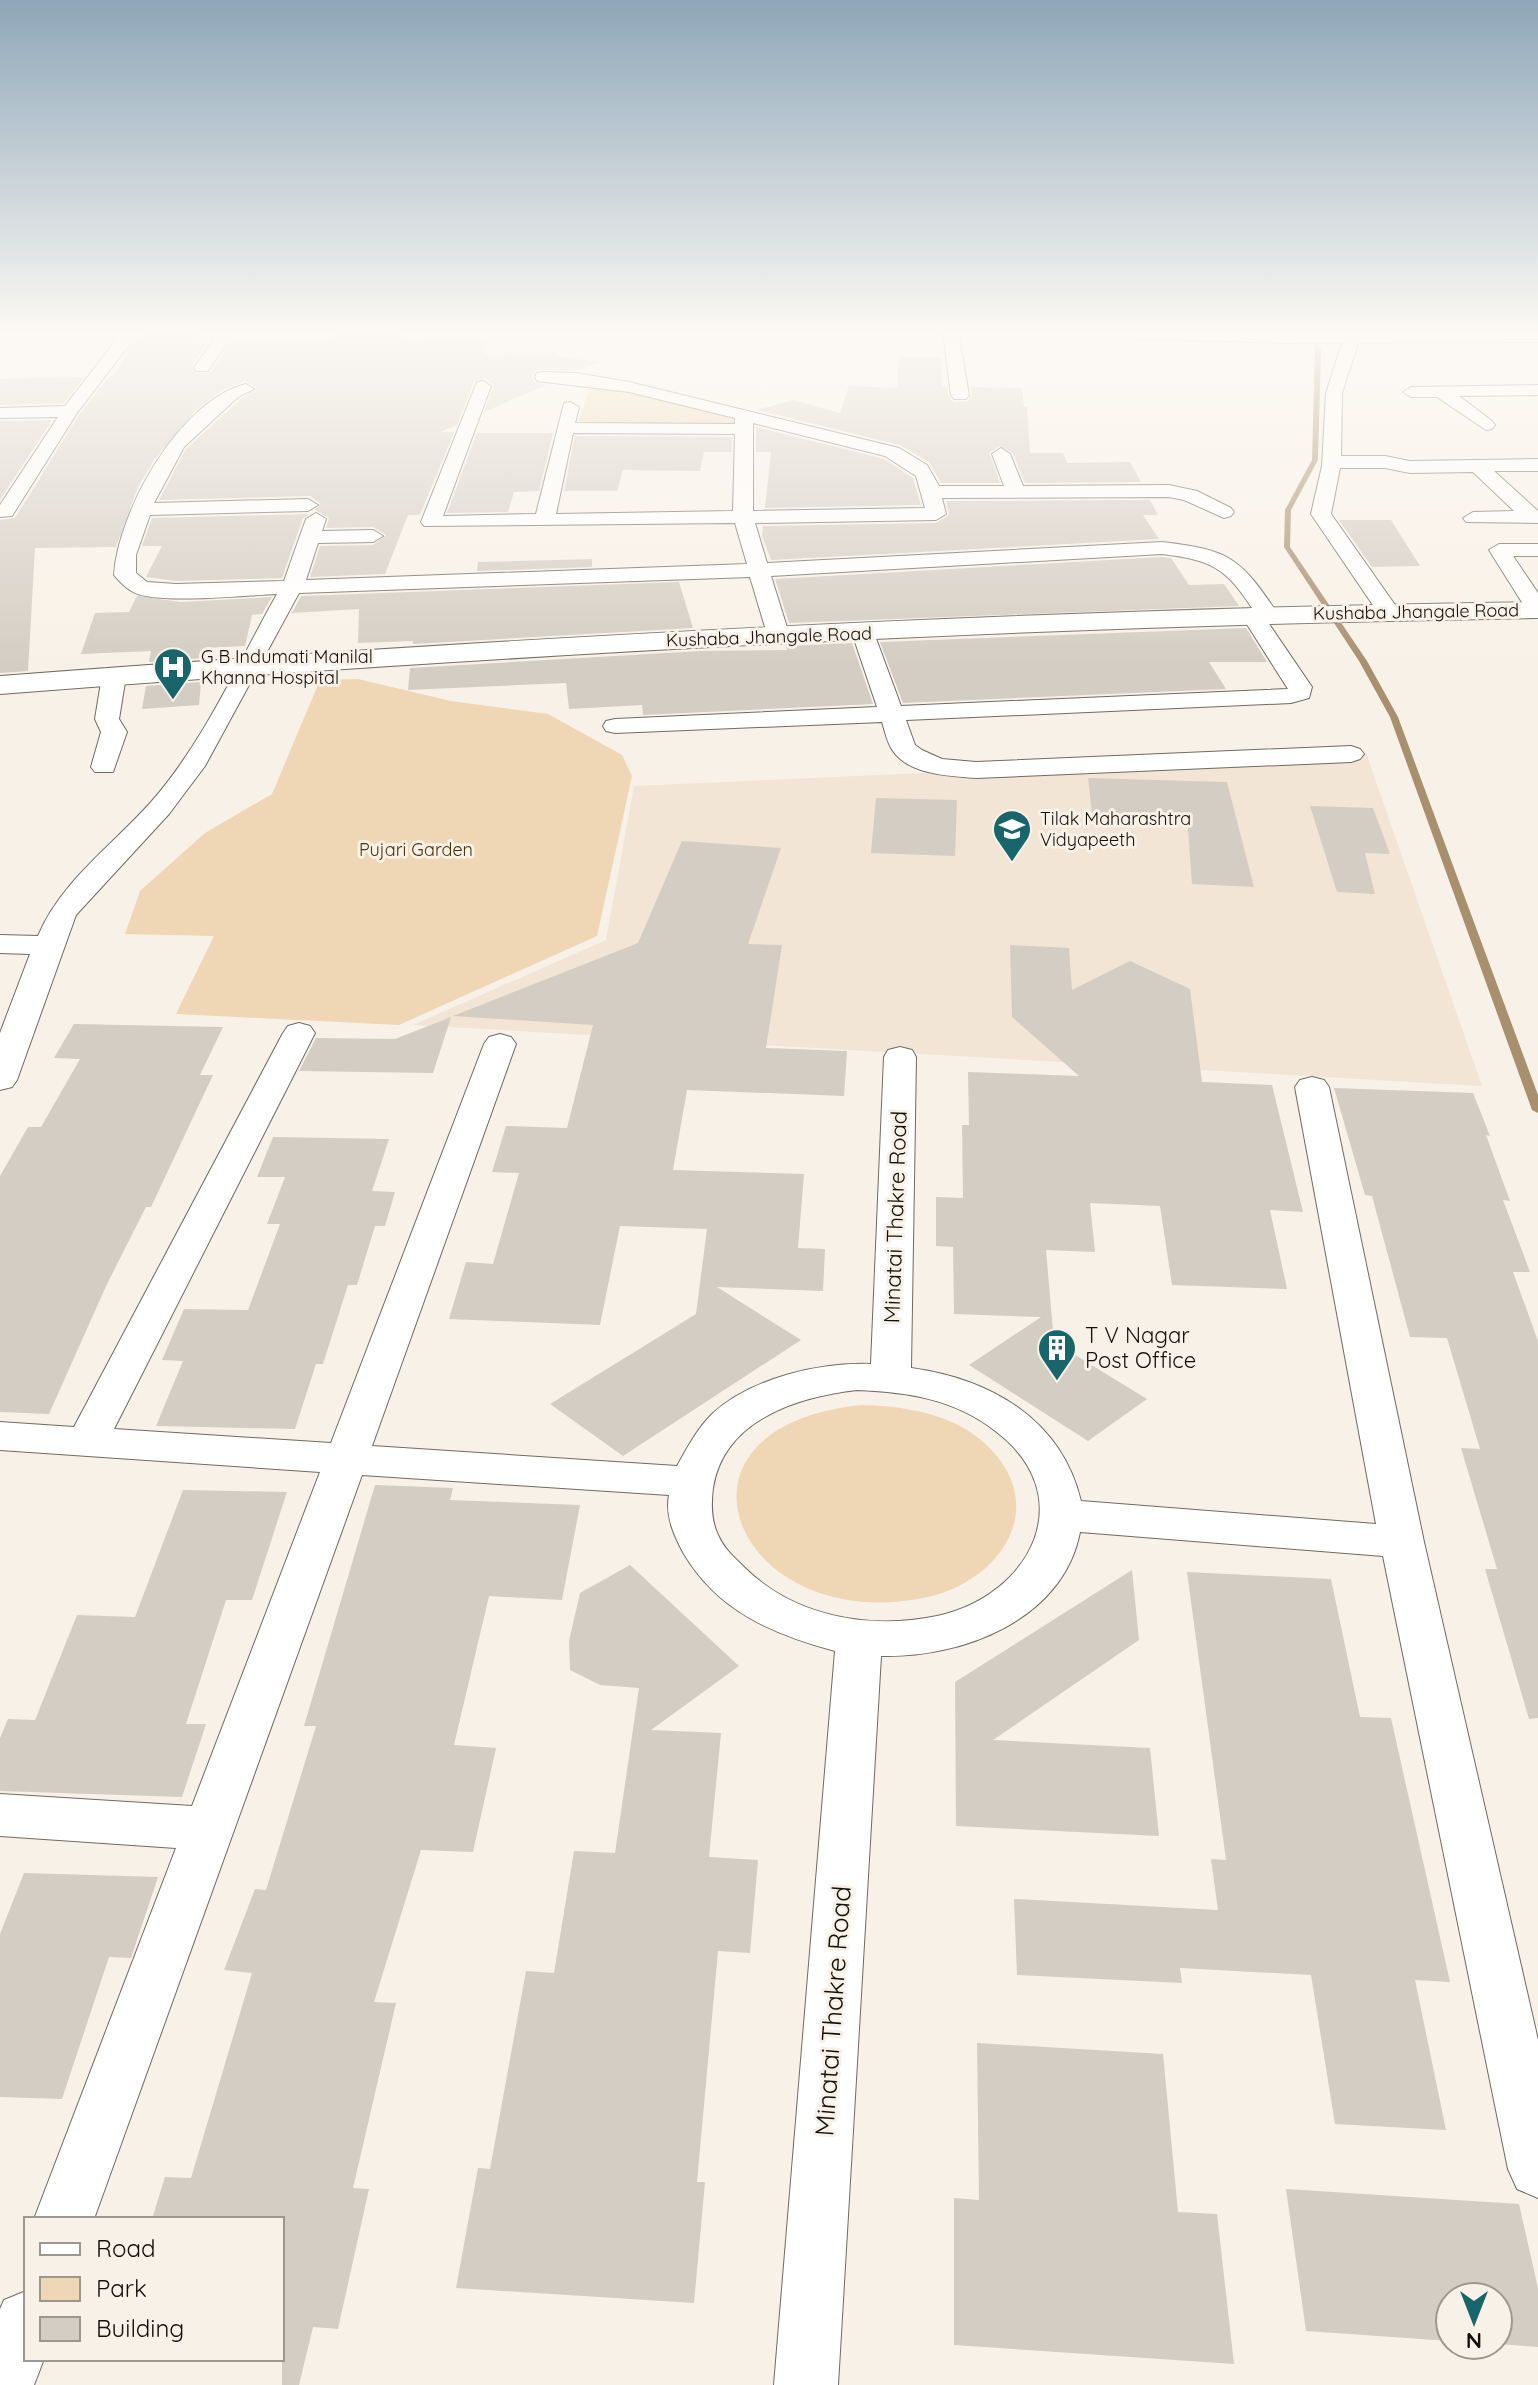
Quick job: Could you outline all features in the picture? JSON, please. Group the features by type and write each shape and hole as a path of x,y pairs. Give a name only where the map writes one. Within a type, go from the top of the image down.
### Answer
{"street":[{"path":"5,512 49,443"},
{"path":"178,443 155,479 126,555 125,575 141,588 176,591 293,585 607,561 755,560 1162,548 1207,552 1231,564 1269,614 1300,687 1300,693 1276,697 615,726"},
{"path":"461,443 431,522 464,529 544,521 936,514 927,475 919,464 892,452 849,443"},
{"path":"544,521 562,443"},
{"path":"744,443 743,517 779,637"},
{"path":"1331,443 1321,514 1378,612"},
{"path":"1001,454 1016,491"},
{"path":"1477,465 1534,517"},
{"path":"1330,467 1391,472 1410,467 1538,465"},
{"path":"1042,491 1055,515"},
{"path":"931,492 1181,492 1224,512"},
{"path":"142,509 311,521 373,536"},
{"path":"1473,518 1534,517"},
{"path":"602,520 607,561"},
{"path":"0,1080 62,913 160,808 196,761 293,585 311,521"},
{"path":"755,560 1099,544"},
{"path":"1538,550 1499,550 1538,610"},
{"name":"Kushaba Jhangale Road","path":"0,685 251,665 779,637 1269,614 1538,610"},
{"path":"863,633 904,749 917,759 939,768 976,770 1351,754"},
{"path":"104,767 114,732 107,719 114,676"},
{"path":"0,944 49,945"},
{"path":"87,1442 299,1033"},
{"path":"65,2217 500,1044"},
{"name":"Minatai Thakre Road","path":"891,1377 900,1057"},
{"path":"1312,1087 1402,1542 1538,2169"},
{"path":"891,1377 956,1391 1012,1422 1033,1442 1050,1465 1060,1490 1063,1515 1059,1541 1047,1566 1029,1588 1003,1608 972,1623 937,1634 898,1639 859,1638 784,1620 727,1582 707,1559 695,1534 690,1508 692,1482 701,1458 716,1436 737,1417 762,1401 823,1380 891,1377"},
{"path":"0,1436 692,1482"},
{"path":"1063,1515 1402,1542"},
{"name":"Minatai Thakre Road","path":"806,2385 859,1638"},
{"path":"0,1815 210,1829"},
{"path":"2,2385 24,2327"}],"shaded area":[{"name":"Tilak Maharashtra Vidyapeeth","path":"1366,753 1482,1086 413,1025 606,940 634,786"}],"green space":[{"name":"Pujari Garden","path":"358,679 451,701 548,714 622,755 632,776 597,936 399,1025 176,1014 214,936 125,934 140,891 205,833 272,794 320,680"},
{"path":"861,1405 909,1409 940,1417 981,1440 1003,1465 1014,1490 1016,1515 1008,1539 994,1560 973,1578 947,1591 918,1599 854,1601 801,1585 763,1557 741,1522 738,1484 755,1449 795,1421"}],"building":[{"path":"0,443 37,443 0,500"},
{"path":"61,443 168,443 137,489 116,547 35,548 28,671 0,673 0,520 15,518"},
{"path":"192,443 449,443 420,515 408,515 385,574 310,577 320,546 373,545 386,535 373,527 326,528 329,518 315,510 321,504 310,496 159,500 186,449"},
{"path":"473,443 551,443 539,491 514,492 508,512 447,513"},
{"path":"574,443 732,443 732,452 704,452 700,471 623,470 617,491 564,491"},
{"path":"756,443 821,443 884,459 913,478 921,505 765,508 771,452 756,452"},
{"path":"893,443 1029,443 1030,453 1063,453 1067,463 1130,462 1141,482 1025,483 1013,453 999,446 989,453 1000,483 941,483 929,462"},
{"path":"1150,500 1158,515 1143,515 1159,539 771,560 762,536 763,526 936,523 949,515 946,501"},
{"path":"309,514 303,518 282,578 176,581 146,577 162,546 142,546 152,518"},
{"path":"1339,520 1391,520 1420,566 1372,567"},
{"path":"1171,558 1189,585 1224,584 1239,606 789,623 775,579"},
{"path":"592,559 592,567 477,571 478,562"},
{"path":"679,582 693,628 413,644 413,641 358,643 359,609 292,613 301,596"},
{"path":"137,596 181,602 272,597 262,614 252,615 245,646 204,648 203,658 149,662 151,651 81,654 95,613 129,612"},
{"path":"1246,628 1267,662 1209,662 1226,689 903,703 880,642"},
{"path":"852,643 873,704 643,715 642,705 569,709 566,683 408,690 410,668 700,651 787,650 786,646"},
{"path":"201,682 199,705 142,709 146,686"},
{"path":"1088,778 1227,782 1254,887 1192,884 1187,815 1092,813"},
{"path":"876,798 957,800 955,856 871,853"},
{"path":"1310,806 1373,808 1390,854 1365,853 1375,894 1337,892"},
{"path":"682,841 781,848 748,944 782,945 766,1048 847,1051 844,1096 687,1090 673,1170 804,1174 798,1248 825,1249 823,1291 717,1287 801,1340 623,1456 550,1404 696,1314 707,1229 620,1226 600,1325 449,1319 466,1262 493,1264 519,1173 492,1172 506,1126 567,1128 593,1025 453,1016 638,943"},
{"path":"1010,945 1069,948 1072,990 1130,961 1190,989 1202,1082 1272,1085 1303,1212 1270,1210 1287,1289 1172,1285 1160,1206 1090,1203 1095,1252 1046,1250 1054,1342 1147,1399 1088,1441 969,1365 1041,1317 954,1314 953,1247 936,1246 936,1197 963,1198 962,1125 969,1125 968,1072 1079,1076 1012,1017"},
{"path":"451,1017 433,1073 299,1071 316,1038 395,1039"},
{"path":"74,1024 223,1027 200,1075 213,1075 151,1207 146,1207 107,1284 49,1414 0,1412 0,1176 28,1127 41,1127 80,1059 54,1058"},
{"path":"1334,1088 1473,1093 1490,1136 1486,1135 1510,1201 1503,1200 1530,1272 1513,1272 1538,1341 1538,1718 1529,1719 1485,1569 1497,1569 1461,1448 1480,1449 1447,1338 1410,1337 1372,1196 1365,1195"},
{"path":"273,1137 389,1139 372,1191 395,1192 385,1226 375,1226 357,1285 348,1285 323,1364 316,1364 295,1429 156,1426 183,1361 162,1360 184,1309 248,1310 280,1224 267,1224 285,1177 257,1177"},
{"path":"375,1485 453,1488 450,1500 580,1505 562,1600 489,1596 454,1745 496,1748 473,1852 421,1850 374,2002 396,2003 353,2188 369,2189 338,2329 313,2327 299,2385 282,2385 284,2217 153,2217 165,2177 191,2178 252,1973 224,1970 255,1889 266,1890 316,1726 304,1726"},
{"path":"183,1490 287,1492 252,1600 226,1600 186,1724 206,1724 182,1797 0,1791 0,1738 8,1719 35,1720 77,1615 135,1617"},
{"path":"630,1565 739,1666 651,1730 721,1733 709,1857 758,1860 750,1953 718,1951 697,2182 705,2182 694,2303 456,2288 478,2168 490,2169 526,1971 554,1973 574,1851 615,1853 639,1688 600,1685 570,1670 569,1641 580,1593"},
{"path":"1132,1570 1139,1640 993,1740 1150,1748 1159,1836 956,1826 955,1682"},
{"path":"1187,1572 1331,1579 1360,1717 1391,1718 1450,1982 1415,1980 1446,2130 1335,2124 1311,1975 1180,1968 1182,1983 1017,1975 1014,1899 1218,1910 1211,1859 1226,1860"},
{"path":"24,1873 158,1877 131,1958 109,1957 62,2099 0,2097 0,1934"},
{"path":"977,2043 1163,2054 1178,2212 1217,2214 1234,2364 954,2345 954,2198 979,2200"},
{"path":"1286,2189 1519,2204 1538,2288 1538,2347 1514,2345 1514,2281 1434,2281 1434,2340 1306,2331"}],"waterway":[{"path":"1315,443 1315,460 1288,510 1287,547 1363,661 1394,717 1538,1110"}],"place":[{"name":"G B Indumati Manilal Khanna Hospital","path":"173,701"},
{"name":"Tilak Maharashtra Vidyapeeth","path":"1012,863"},
{"name":"T V Nagar Post Office","path":"1057,1382"}]}
